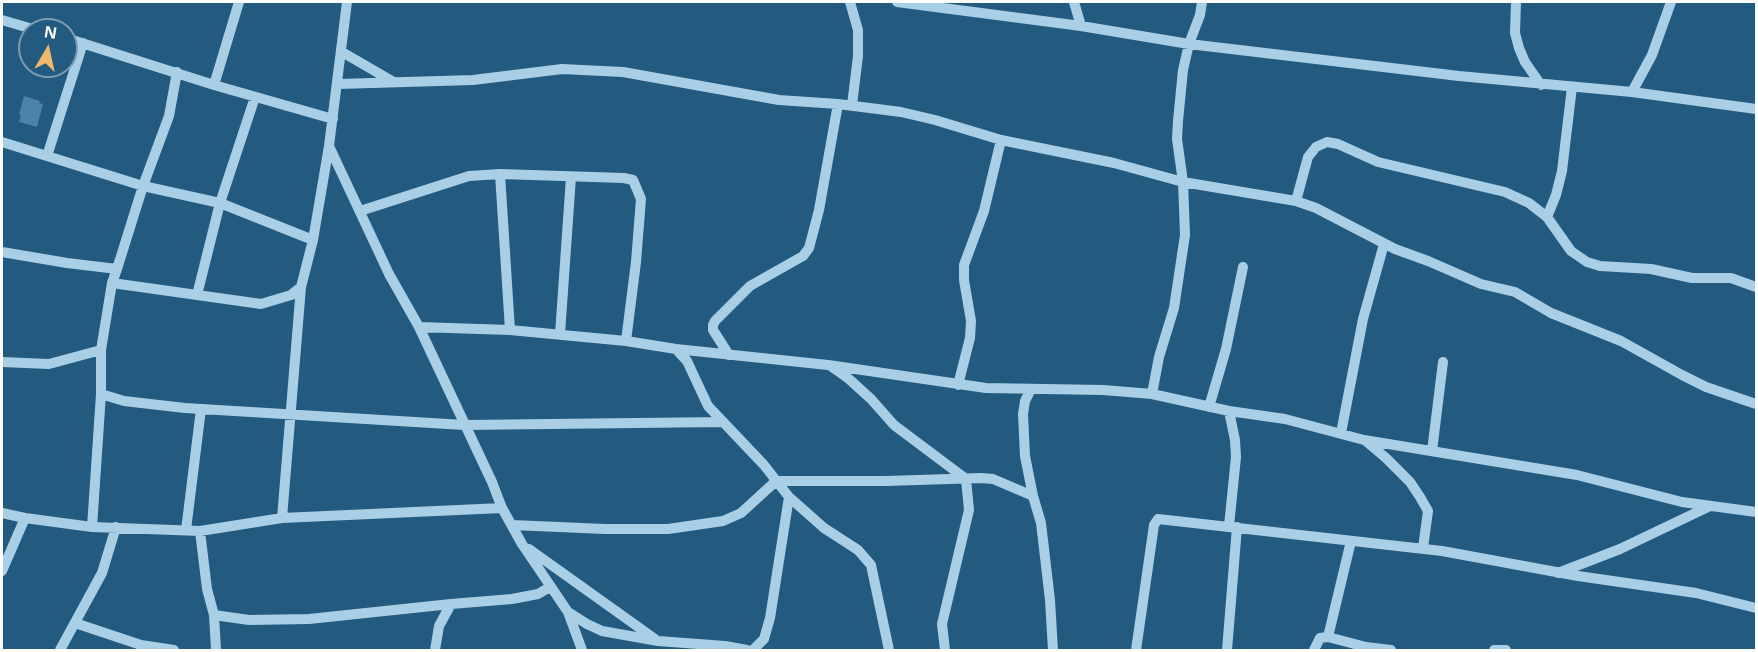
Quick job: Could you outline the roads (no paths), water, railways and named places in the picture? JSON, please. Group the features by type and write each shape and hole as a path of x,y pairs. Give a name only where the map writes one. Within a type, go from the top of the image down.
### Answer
{"street":[{"path":"214,85 238,2"},
{"path":"282,518 301,287 313,240 329,146 347,2"},
{"path":"850,2 858,30 858,56 852,105"},
{"path":"897,2 1081,26 1189,44 1541,85 1632,92 1756,109"},
{"path":"1074,2 1081,26"},
{"path":"1152,394 1154,376 1178,288 1185,235 1183,182 1177,139 1183,70 1202,2"},
{"path":"1516,2 1515,33 1519,48 1525,62 1541,85"},
{"path":"1632,92 1652,54 1671,2"},
{"path":"2,20 18,25"},
{"path":"78,42 214,85 333,119"},
{"path":"47,156 83,43"},
{"path":"342,52 393,81"},
{"path":"338,84 473,80 562,69 611,71 779,100 852,105 915,115 1001,140 1114,163 1183,182 1296,201 1316,207 1384,244 1481,284 1515,292 1551,312 1621,341 1690,379 1756,404"},
{"path":"92,527 101,394 101,350 112,283 143,186 169,116 177,72"},
{"path":"1547,217 1562,171 1572,87"},
{"path":"197,296 220,203 255,97"},
{"path":"729,355 713,330 712,326 718,316 750,286 803,256 808,248 819,210 838,104"},
{"path":"958,386 970,338 971,321 964,280 964,265 984,211 1001,140"},
{"path":"2,142 143,186 220,203 313,240"},
{"path":"1296,201 1308,157 1317,147 1327,142 1338,144 1378,162 1505,192 1529,203 1547,217 1571,251 1587,262 1600,266 1651,269 1692,278 1731,278 1756,287"},
{"path":"329,146 398,293 419,327 502,508 522,544 568,612 582,651"},
{"path":"360,211 469,176 500,174 633,180 641,199 626,341"},
{"path":"500,174 510,330"},
{"path":"560,334 571,177"},
{"path":"1341,433 1363,319 1384,244"},
{"path":"2,252 117,269"},
{"path":"1209,407 1226,349 1243,267"},
{"path":"112,283 261,304 285,297 301,287"},
{"path":"419,327 510,330 626,341 676,349 828,365 958,386 997,389 1103,390 1152,394 1229,411 1285,419 1364,440 1577,475 1682,502 1756,512"},
{"path":"676,349 687,361 708,406 764,465 789,497 824,528 858,550 872,565 889,651"},
{"path":"2,362 49,364 101,350"},
{"path":"1432,451 1443,362"},
{"path":"828,365 849,379 894,425 966,479 969,510 942,624 945,651"},
{"path":"1031,389 1025,401 1023,414 1025,456 1041,523 1053,651"},
{"path":"101,394 124,401 201,409 464,425 722,422"},
{"path":"186,530 201,409"},
{"path":"1227,651 1236,457 1229,411"},
{"path":"1364,440 1386,458 1410,482 1420,496 1428,511 1423,548"},
{"path":"512,525 605,530 668,529 723,521 741,513 776,481 993,479 1033,496"},
{"path":"753,651 764,639 770,618 789,497"},
{"path":"1557,573 1620,549 1709,507"},
{"path":"2,513 92,527 200,531 282,518 502,508"},
{"path":"2,571 25,518"},
{"path":"1137,651 1154,525 1158,519 1423,548 1557,573 1696,593 1756,608"},
{"path":"60,651 102,573 116,528"},
{"path":"200,531 207,589 214,615 216,651"},
{"path":"1328,638 1351,541"},
{"path":"522,544 658,641"},
{"path":"214,615 278,621 512,599 538,594 550,588"},
{"path":"435,651 439,626 451,604"},
{"path":"568,612 602,631 658,641 725,646 747,651"},
{"path":"75,624 124,640 174,651"},
{"path":"1314,651 1320,638 1391,651"},
{"path":"1494,651 1506,651"}]}
